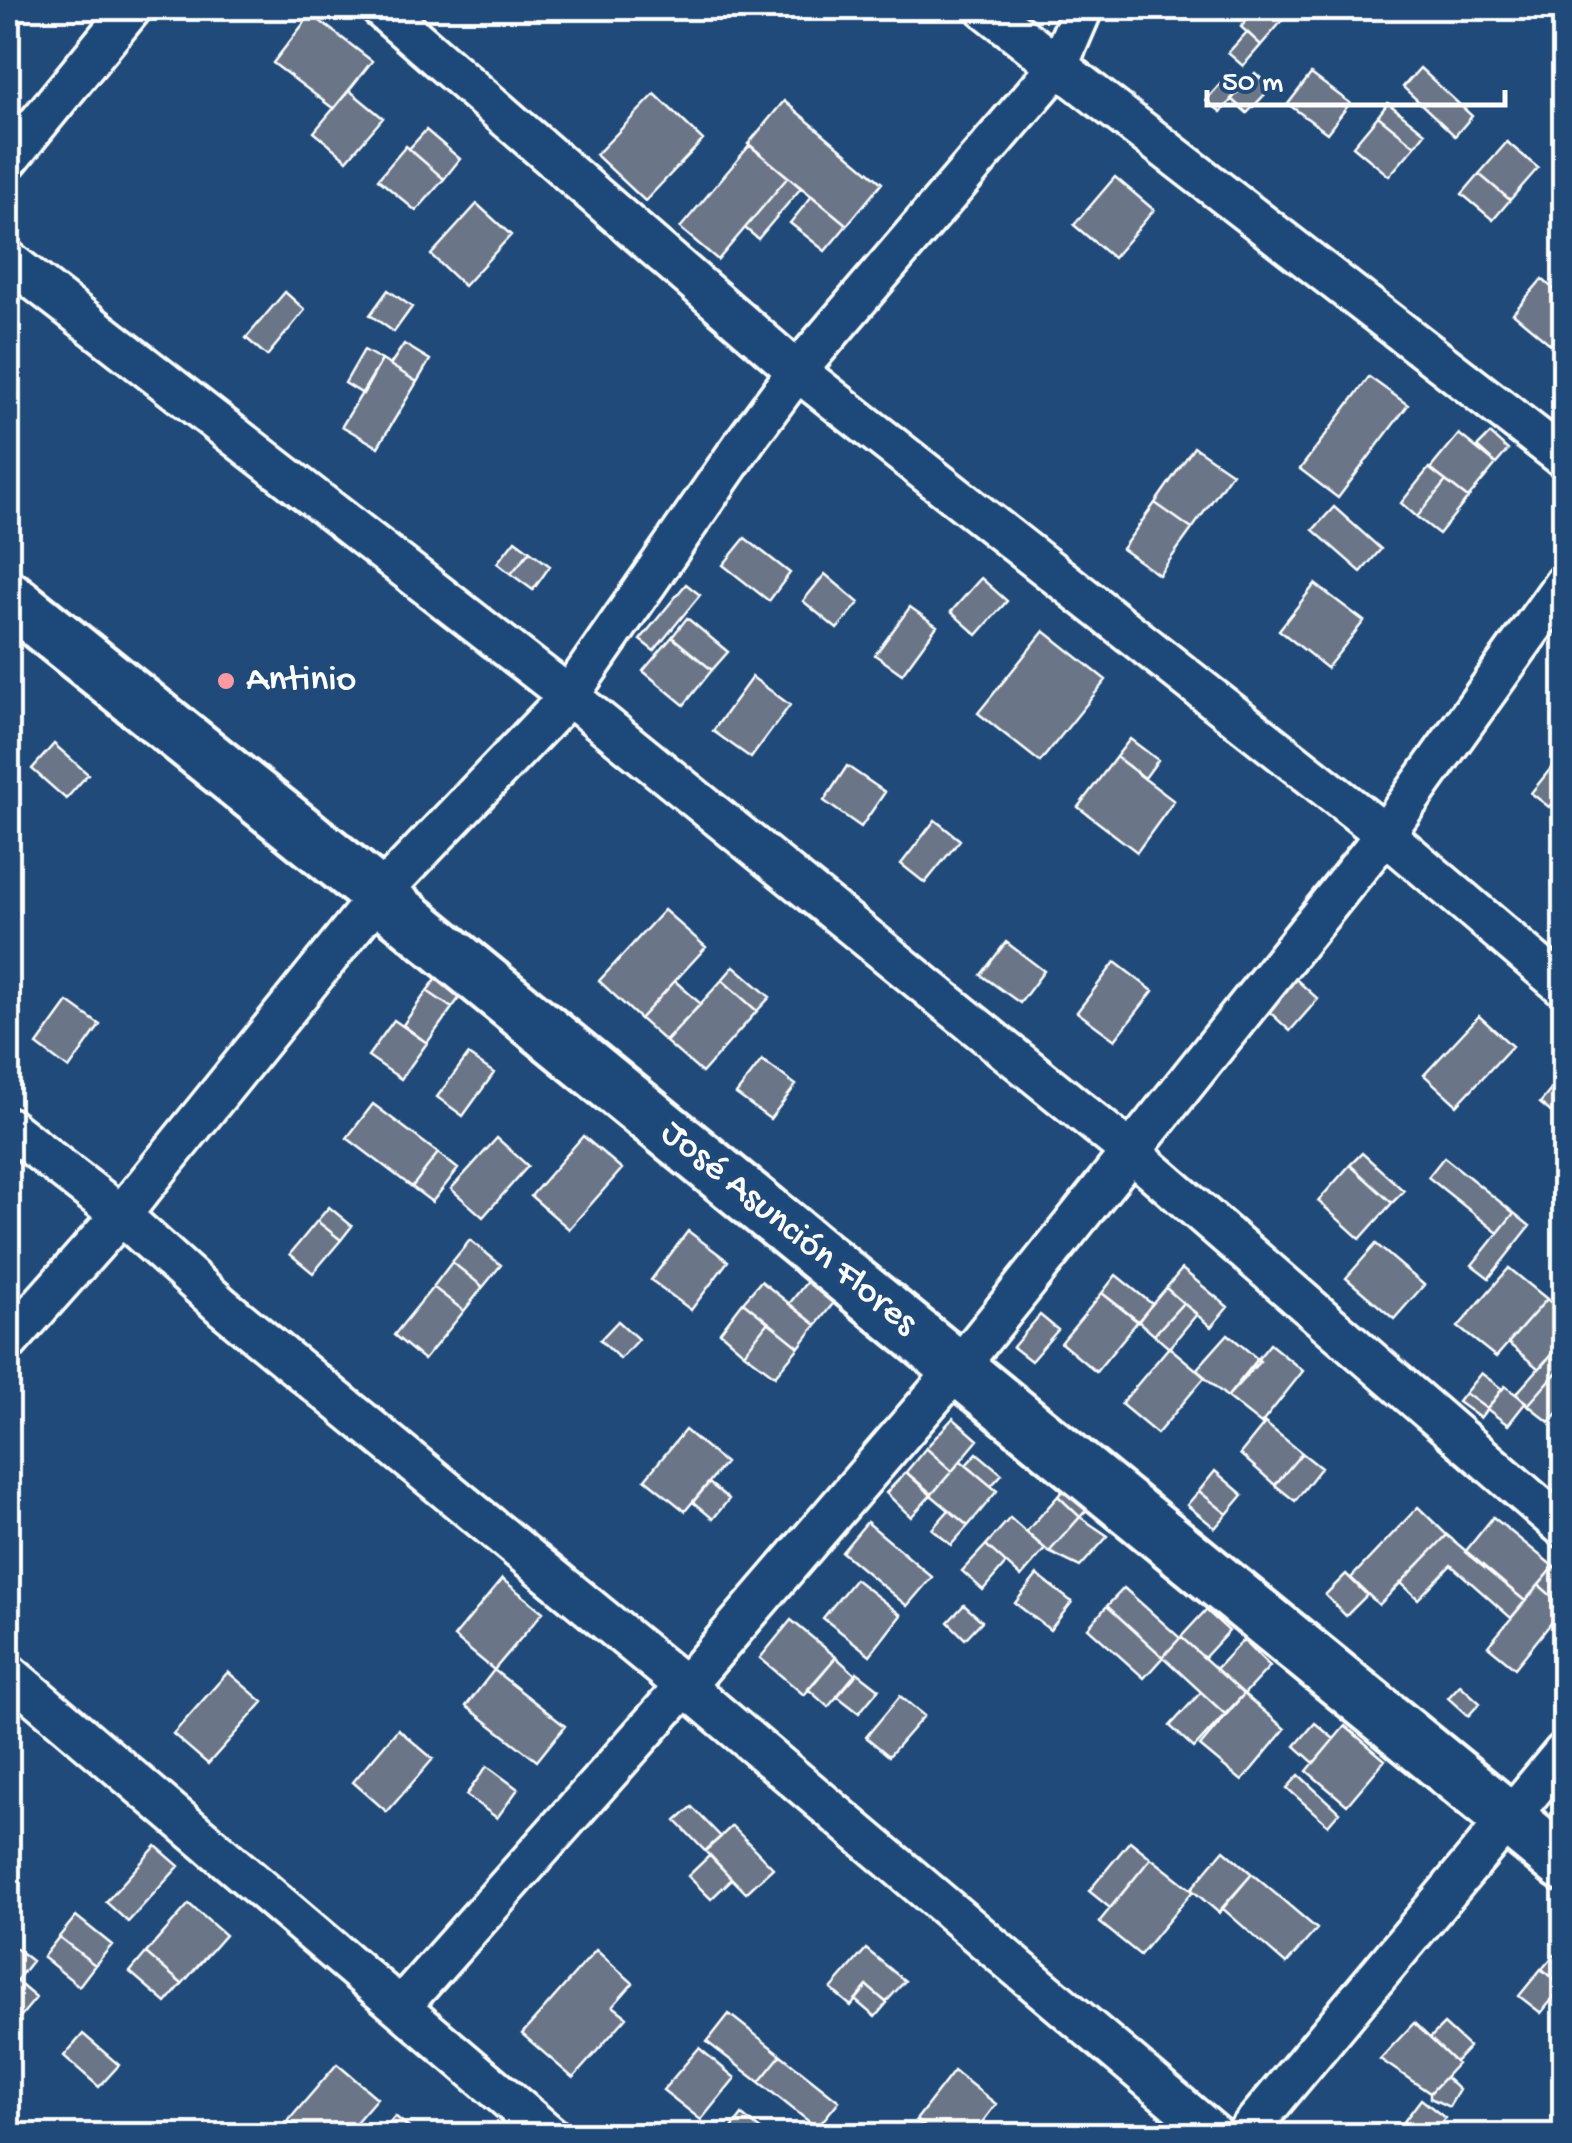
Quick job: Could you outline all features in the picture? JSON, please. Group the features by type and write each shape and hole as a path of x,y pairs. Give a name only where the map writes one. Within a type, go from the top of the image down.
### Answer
{"street":[{"path":"8,160 132,8"},
{"path":"380,8 797,371 1386,834 1564,987"},
{"path":"985,8 1564,458"},
{"path":"8,1342 121,1215 379,895 570,696 797,371 1058,66 1083,8"},
{"path":"8,260 570,696 1132,1153 1564,1528"},
{"path":"402,2006 685,1686 958,1368 1386,834 1564,583"},
{"name":"José Asunción Flores","path":"8,597 379,895 1564,1864"},
{"path":"8,1127 121,1215 223,1307 685,1686 1216,2136"},
{"path":"8,1674 551,2136"},
{"path":"1244,2136 1564,1752"}],"building":[{"path":"1258,8 1285,8 1290,12 1261,45 1241,27"},
{"path":"311,14 372,61 334,109 273,63"},
{"path":"1247,32 1261,45 1243,66 1228,53"},
{"path":"1420,68 1472,116 1455,136 1403,87"},
{"path":"1231,72 1245,84 1221,112 1206,100"},
{"path":"1255,73 1271,88 1247,113 1231,99"},
{"path":"1311,74 1350,103 1327,133 1288,104"},
{"path":"349,90 383,118 347,160 314,132"},
{"path":"655,94 703,140 645,201 596,155"},
{"path":"784,101 882,183 847,225 748,144"},
{"path":"1388,103 1425,133 1415,146 1378,116"},
{"path":"1378,116 1415,146 1389,176 1353,146"},
{"path":"426,130 460,159 444,179 409,149"},
{"path":"1507,142 1538,168 1510,200 1479,174"},
{"path":"750,145 788,177 718,260 680,228"},
{"path":"406,146 444,179 416,211 378,179"},
{"path":"1479,174 1510,200 1493,220 1462,194"},
{"path":"788,177 801,188 758,239 745,228"},
{"path":"1115,177 1154,210 1113,258 1074,225"},
{"path":"812,196 847,225 825,251 790,223"},
{"path":"477,204 511,235 464,286 431,255"},
{"path":"1542,279 1564,298 1562,354 1513,313"},
{"path":"388,290 412,307 394,332 370,315"},
{"path":"285,292 305,310 267,356 246,338"},
{"path":"404,344 430,360 417,382 390,365"},
{"path":"364,350 382,360 363,394 345,383"},
{"path":"382,360 417,382 378,447 342,426"},
{"path":"1369,377 1408,405 1338,498 1300,469"},
{"path":"1459,434 1496,464 1468,498 1430,469"},
{"path":"1490,434 1508,450 1496,464 1477,447"},
{"path":"1194,447 1232,473 1192,529 1155,503"},
{"path":"1429,468 1446,481 1417,517 1401,503"},
{"path":"1446,481 1468,498 1439,534 1417,517"},
{"path":"1155,503 1192,529 1159,575 1122,549"},
{"path":"1334,507 1381,549 1361,572 1313,530"},
{"path":"745,538 790,573 769,601 723,565"},
{"path":"515,540 530,551 511,574 497,563"},
{"path":"530,551 550,566 533,590 511,574"},
{"path":"825,574 859,603 837,629 803,601"},
{"path":"981,578 1007,601 977,635 951,612"},
{"path":"686,584 700,595 654,651 640,640"},
{"path":"1315,584 1364,621 1327,668 1279,630"},
{"path":"910,607 937,626 902,674 875,655"},
{"path":"687,618 728,652 712,670 672,637"},
{"path":"1044,631 1106,680 1040,762 978,713"},
{"path":"672,637 712,670 684,705 643,671"},
{"path":"752,677 790,705 751,758 713,731"},
{"path":"1130,739 1158,760 1145,778 1116,757"},
{"path":"54,744 88,774 66,799 32,769"},
{"path":"1564,752 1564,788 1549,807 1531,793"},
{"path":"1116,757 1174,801 1137,852 1078,807"},
{"path":"847,766 885,792 861,827 824,801"},
{"path":"935,820 960,840 925,883 901,864"},
{"path":"664,910 706,947 640,1019 599,981"},
{"path":"1006,942 1044,971 1020,1003 981,975"},
{"path":"1115,962 1153,991 1115,1040 1077,1012"},
{"path":"734,966 770,997 757,1011 722,980"},
{"path":"1289,973 1318,999 1290,1031 1261,1004"},
{"path":"439,975 463,993 452,1008 427,991"},
{"path":"722,980 757,1011 702,1073 666,1042"},
{"path":"675,981 701,1004 665,1041 640,1019"},
{"path":"427,991 452,1008 427,1043 403,1025"},
{"path":"68,1002 100,1025 69,1069 37,1045"},
{"path":"1479,1016 1512,1046 1457,1105 1424,1075"},
{"path":"394,1020 427,1043 401,1079 368,1056"},
{"path":"468,1055 494,1073 463,1116 437,1097"},
{"path":"762,1060 796,1085 770,1119 736,1094"},
{"path":"1564,1074 1564,1123 1540,1103"},
{"path":"373,1104 438,1153 412,1187 347,1138"},
{"path":"583,1136 622,1169 569,1229 531,1196"},
{"path":"497,1138 528,1166 483,1217 451,1189"},
{"path":"438,1153 458,1169 432,1202 412,1187"},
{"path":"1362,1153 1404,1191 1392,1203 1350,1165"},
{"path":"1444,1157 1514,1213 1498,1233 1428,1177"},
{"path":"1350,1165 1392,1203 1360,1239 1318,1201"},
{"path":"329,1207 352,1226 341,1240 317,1221"},
{"path":"1514,1213 1530,1226 1489,1278 1472,1265"},
{"path":"317,1221 341,1240 313,1273 290,1254"},
{"path":"688,1231 728,1261 691,1310 651,1280"},
{"path":"470,1240 501,1265 483,1287 452,1262"},
{"path":"1376,1244 1424,1285 1394,1319 1346,1278"},
{"path":"452,1262 483,1287 464,1311 433,1287"},
{"path":"1509,1268 1547,1299 1496,1357 1458,1327"},
{"path":"1182,1269 1228,1307 1211,1327 1166,1288"},
{"path":"813,1274 840,1295 816,1325 789,1304"},
{"path":"1116,1275 1152,1304 1138,1322 1102,1293"},
{"path":"761,1281 816,1325 799,1347 743,1302"},
{"path":"433,1287 464,1311 424,1360 394,1335"},
{"path":"1166,1288 1183,1303 1154,1335 1138,1321"},
{"path":"1102,1293 1138,1321 1096,1372 1061,1343"},
{"path":"1547,1299 1564,1314 1564,1340 1539,1369 1508,1343"},
{"path":"743,1302 768,1322 744,1353 720,1332"},
{"path":"1183,1303 1197,1314 1169,1348 1154,1335"},
{"path":"1040,1315 1058,1330 1031,1361 1013,1347"},
{"path":"618,1321 638,1339 620,1359 600,1340"},
{"path":"768,1322 799,1347 775,1376 744,1353"},
{"path":"1228,1334 1260,1361 1227,1397 1196,1370"},
{"path":"1564,1340 1564,1364 1528,1405 1516,1394"},
{"path":"1270,1344 1303,1371 1261,1424 1227,1397"},
{"path":"1169,1347 1205,1377 1157,1434 1121,1404"},
{"path":"1564,1364 1564,1405 1549,1422 1528,1405"},
{"path":"1481,1373 1502,1389 1487,1409 1465,1393"},
{"path":"1505,1386 1526,1402 1508,1425 1487,1409"},
{"path":"1465,1393 1487,1409 1480,1418 1458,1402"},
{"path":"953,1418 978,1440 952,1471 926,1448"},
{"path":"1265,1423 1302,1453 1275,1485 1240,1454"},
{"path":"685,1430 725,1463 685,1511 645,1479"},
{"path":"926,1448 952,1471 932,1494 906,1472"},
{"path":"977,1453 1002,1474 991,1486 966,1465"},
{"path":"1302,1453 1321,1468 1295,1501 1275,1485"},
{"path":"961,1461 997,1491 968,1526 931,1495"},
{"path":"1215,1471 1243,1495 1227,1514 1199,1491"},
{"path":"906,1472 931,1495 911,1517 886,1493"},
{"path":"1071,1481 1094,1502 1080,1517 1058,1496"},
{"path":"709,1483 729,1499 713,1519 693,1502"},
{"path":"1199,1491 1227,1514 1215,1528 1187,1505"},
{"path":"1058,1496 1080,1517 1049,1552 1026,1532"},
{"path":"1418,1507 1447,1535 1379,1605 1351,1578"},
{"path":"949,1510 968,1526 951,1545 932,1529"},
{"path":"1080,1517 1108,1536 1080,1567 1049,1552"},
{"path":"1493,1517 1554,1567 1525,1601 1465,1552"},
{"path":"1010,1518 1045,1549 1021,1577 986,1545"},
{"path":"867,1522 932,1577 907,1606 842,1552"},
{"path":"1447,1535 1525,1601 1511,1618 1451,1565 1418,1599 1401,1583"},
{"path":"986,1545 1006,1563 983,1590 962,1571"},
{"path":"1554,1567 1564,1576 1564,1607 1539,1585"},
{"path":"1346,1574 1367,1595 1346,1616 1325,1595"},
{"path":"1037,1575 1072,1602 1050,1630 1015,1603"},
{"path":"502,1579 543,1612 494,1670 454,1637"},
{"path":"855,1579 901,1615 870,1655 823,1618"},
{"path":"1539,1585 1564,1607 1515,1668 1488,1646"},
{"path":"1124,1588 1180,1638 1163,1657 1107,1606"},
{"path":"964,1605 982,1621 965,1639 948,1622"},
{"path":"1107,1606 1163,1657 1144,1678 1088,1628"},
{"path":"1206,1610 1229,1631 1204,1658 1181,1637"},
{"path":"791,1620 836,1657 804,1695 760,1658"},
{"path":"1181,1637 1244,1694 1225,1714 1163,1657"},
{"path":"1243,1640 1270,1666 1244,1694 1216,1669"},
{"path":"836,1657 856,1675 828,1707 808,1689"},
{"path":"494,1670 565,1726 537,1761 466,1706"},
{"path":"228,1672 263,1702 208,1764 173,1734"},
{"path":"857,1672 879,1689 859,1713 837,1696"},
{"path":"1460,1685 1480,1703 1468,1716 1448,1698"},
{"path":"1201,1692 1225,1714 1194,1748 1170,1726"},
{"path":"1244,1694 1285,1729 1242,1781 1200,1746"},
{"path":"900,1696 924,1716 889,1756 866,1737"},
{"path":"1315,1723 1334,1739 1314,1763 1295,1746"},
{"path":"1345,1726 1385,1760 1347,1805 1307,1771"},
{"path":"398,1729 433,1759 387,1812 353,1782"},
{"path":"487,1766 518,1789 497,1818 466,1795"},
{"path":"1299,1775 1339,1812 1328,1825 1287,1788"},
{"path":"692,1807 721,1837 705,1851 676,1821"},
{"path":"732,1826 773,1868 746,1893 705,1851"},
{"path":"1130,1841 1151,1858 1110,1908 1089,1891"},
{"path":"156,1846 179,1866 128,1922 106,1902"},
{"path":"1224,1850 1252,1874 1219,1913 1191,1889"},
{"path":"710,1855 732,1879 711,1899 688,1876"},
{"path":"1151,1858 1193,1891 1140,1955 1099,1922"},
{"path":"1252,1874 1317,1929 1286,1964 1222,1908"},
{"path":"189,1904 225,1935 182,1984 146,1953"},
{"path":"76,1916 112,1945 95,1965 59,1937"},
{"path":"59,1937 95,1965 79,1986 43,1957"},
{"path":"8,1942 32,1961 16,1981 8,1975"},
{"path":"866,1949 905,1981 886,2002 867,1986 851,2006 831,1989"},
{"path":"596,1950 633,1983 613,2006 627,2017 573,2078 522,2034"},
{"path":"146,1953 182,1984 166,2003 130,1972"},
{"path":"1554,1955 1564,1963 1561,1984 1542,1969"},
{"path":"1541,1969 1563,1986 1541,2013 1519,1996"},
{"path":"16,1981 36,1998 16,2022 8,2015 8,1991"},
{"path":"867,1986 887,2003 875,2017 855,2000"},
{"path":"729,2014 781,2055 759,2082 707,2042"},
{"path":"1414,2023 1457,2064 1430,2093 1380,2059"},
{"path":"1444,2024 1469,2047 1455,2062 1430,2038"},
{"path":"83,2034 119,2065 99,2087 64,2056"},
{"path":"699,2048 735,2078 701,2120 663,2090"},
{"path":"781,2055 839,2101 817,2128 759,2082"},
{"path":"337,2064 377,2098 344,2136 306,2136 288,2121"},
{"path":"954,2071 996,2104 972,2136 936,2136 916,2120"},
{"path":"1445,2077 1459,2090 1449,2107 1430,2098"},
{"path":"1421,2099 1445,2118 1432,2136 1393,2136"},
{"path":"742,2115 768,2136 726,2136"},
{"path":"395,2116 419,2136 378,2136"}],"place":[{"name":"Antinio","path":"226,681"}]}
